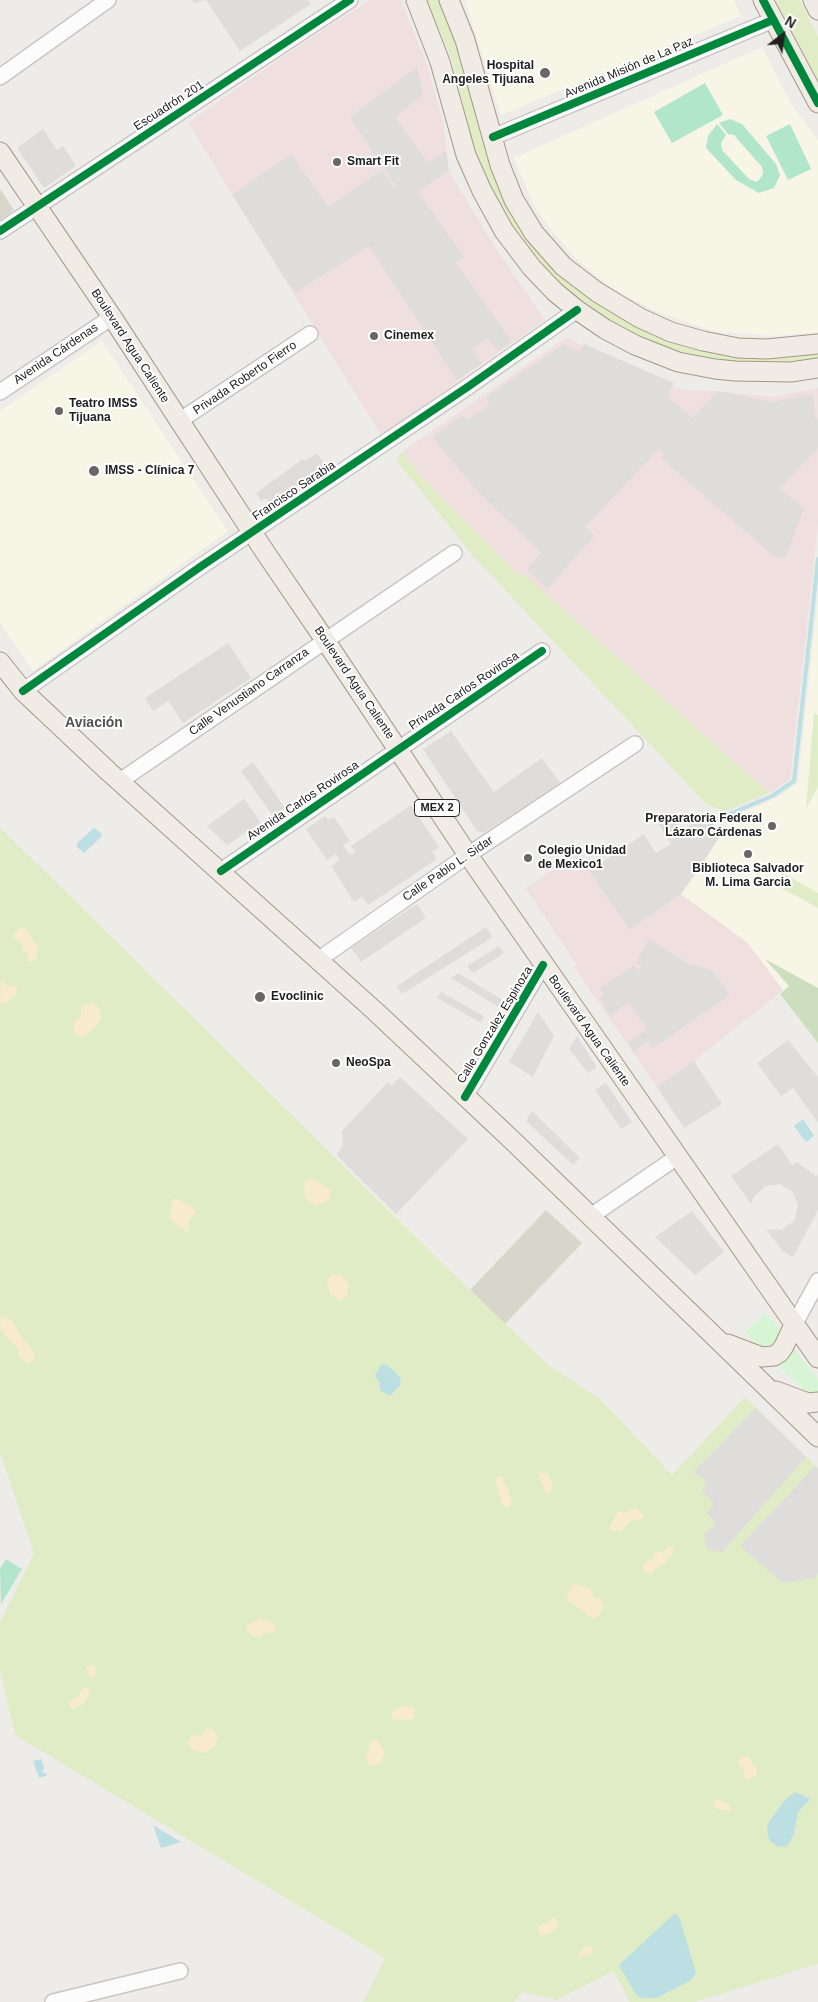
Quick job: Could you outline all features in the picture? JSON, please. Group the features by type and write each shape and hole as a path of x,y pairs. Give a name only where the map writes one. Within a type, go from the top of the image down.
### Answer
{"main road":[{"path":"416,0 440,62 466,155 482,191 504,231 532,268 555,292 577,310 635,346 678,362 715,369 744,371 791,372 818,368"},
{"path":"449,0 465,40 500,165 514,200 534,233 563,266 597,292 640,318 671,332 738,348 767,349 818,344"},
{"path":"763,0 818,104"},
{"name":"Boulevard Agua Caliente","path":"0,152 112,317 253,532 264,552 325,640 468,856 818,1358"},
{"path":"0,662 23,691 376,1012 591,1216 818,1437"},
{"path":"715,1338 762,1358 774,1356 780,1352 794,1325"},
{"path":"765,1387 808,1403 818,1402"}],"street":[{"path":"0,77 108,0"},
{"name":"Escuadrón 201","path":"0,232 350,0"},
{"name":"Avenida Misión de La Paz","path":"493,137 773,20"},
{"name":"Francisco Sarabia","path":"23,691 577,310"},
{"name":"Avenida Cárdenas","path":"0,392 112,317"},
{"name":"Privada Roberto Fierro","path":"179,421 310,334"},
{"name":"Calle Venustiano Carranza","path":"120,781 454,553"},
{"name":"Privada Carlos Rovirosa","path":"398,749 542,652"},
{"name":"Calle Pablo L. Sidar","path":"318,960 635,744"},
{"name":"Avenida Carlos Rovirosa","path":"221,871 398,749"},
{"name":"Calle Gonzalez Espinoza","path":"465,1096 543,965"},
{"path":"591,1216 677,1157"},
{"path":"794,1325 818,1280"},
{"path":"53,2002 180,1971"}],"shaded area":[{"path":"192,0 206,0 195,3"},
{"path":"206,0 308,0 311,4 240,51"},
{"path":"370,0 401,0 425,60 443,120 449,171 493,244 545,320 381,435 188,123 288,53"},
{"name":"Hospital Angeles Tijuana","path":"465,0 734,0 741,16 501,115"},
{"path":"762,47 790,102 818,140 818,332 774,336 713,331 656,311 613,289 572,255 536,210 514,158"},
{"path":"417,67 423,95 395,117 428,163 446,151 449,170 418,192 464,257 456,263 512,342 498,351 488,338 472,349 482,363 457,380 369,246 295,293 232,195 291,154 328,207 382,170 394,188 396,186 350,117"},
{"path":"43,129 57,150 63,146 76,166 44,188 17,148"},
{"path":"0,189 14,210 0,220"},
{"path":"567,337 606,359 641,375 683,390 715,391 772,397 818,388 818,523 790,780 769,793 525,575 517,575 418,473 403,451"},
{"name":"IMSS - Clínica 7","path":"102,341 228,531 33,671 0,623 0,411"},
{"path":"564,344 578,353 584,344 674,383 667,396 693,418 718,391 772,402 813,394 815,418 818,419 818,448 780,488 804,509 785,559 780,556 777,559 661,458 664,455 659,449 585,527 594,536 547,589 527,569 542,553 478,492 432,437 463,415 468,420 490,404 486,397"},
{"path":"317,453 325,465 271,504 266,498 261,501 256,493 303,459 305,461"},
{"name":"Preparatoria Federal Lázaro Cárdenas","path":"818,595 818,1043 780,994 783,990 748,943 681,894 700,870 731,817 775,799 798,783"},
{"path":"228,643 251,678 183,723 168,701 153,711 145,698"},
{"path":"451,731 494,792 542,758 561,784 483,833 477,831 423,749"},
{"path":"253,762 285,808 273,816 241,771"},
{"path":"244,799 261,823 227,845 207,826"},
{"path":"411,805 439,847 432,852 437,859 368,905 362,896 354,902 331,866 339,860 336,854 327,860 306,829 325,816 329,820 334,817 350,841 343,845 350,855 355,852 351,846"},
{"path":"671,815 683,831 698,819 721,835 681,894 630,930 589,871 644,834 656,853 671,844 659,825"},
{"path":"578,854 630,930 681,894 748,943 783,990 694,1061 657,1087 574,967 577,965 525,888"},
{"path":"417,904 426,918 361,962 351,948"},
{"path":"486,927 493,937 402,994 397,986"},
{"path":"649,939 690,965 713,971 730,995 653,1048 648,1041 633,1052 628,1043 647,1029 628,1002 610,1016 600,998 604,995 599,988 634,966 638,970 642,967 637,961"},
{"path":"499,946 504,953 473,973 467,966"},
{"path":"458,973 506,1002 502,1009 451,978"},
{"path":"441,992 484,1016 481,1023 437,998"},
{"path":"538,1012 554,1036 533,1077 509,1062"},
{"path":"577,1036 597,1067 588,1073 569,1049"},
{"path":"788,1040 818,1077 818,1123 793,1088 781,1096 757,1063"},
{"path":"694,1061 722,1104 684,1128 657,1087"},
{"path":"400,1077 468,1139 396,1214 336,1155 343,1145 342,1131 388,1082 392,1085"},
{"path":"606,1083 632,1122 621,1129 595,1090"},
{"path":"532,1111 580,1158 573,1165 526,1121"},
{"path":"778,1144 792,1165 797,1162 816,1176 818,1174 818,1210 793,1257 783,1252 766,1229 781,1230 794,1221 798,1206 793,1192 780,1184 765,1186 754,1197 751,1204 731,1176"},
{"path":"546,1210 582,1243 505,1324 470,1290"},
{"path":"692,1211 724,1252 695,1275 655,1237"},
{"path":"756,1408 806,1457 722,1552 708,1550 704,1535 716,1523 706,1513 714,1504 702,1491 707,1482 694,1472"},
{"path":"815,1466 818,1468 818,1573 814,1578 783,1583 740,1546"}],"green space":[{"path":"427,0 445,0 478,107 546,250 670,334 818,348 818,361 785,366 726,362 665,348 635,335 609,320 559,283 516,239 477,165 453,62"},
{"path":"776,0 800,0 818,37 818,87"},
{"path":"705,83 723,115 672,143 654,112"},
{"path":"730,119 742,124 776,164 780,175 774,188 759,193 736,180 706,148 708,136 717,124 726,135 721,143 722,150 749,179 756,182 759,180 763,174 762,167 734,135 728,134 719,123"},
{"path":"790,124 811,169 788,180 766,136"},
{"path":"403,451 418,473 517,574 525,575 769,793 725,811 707,805 474,557 396,460"},
{"path":"814,713 818,715 818,787 806,808"},
{"path":"0,827 448,1269 548,1365 599,1398 672,1475 745,1397 818,1468 818,1964 695,2002 629,2002 614,1971 556,2000 522,1992 514,2002 363,2002 385,1958 15,1735 0,1670 0,1623 34,1553 0,1452"},
{"path":"782,873 818,893 818,908 776,885"},
{"path":"765,959 818,988 818,1043 780,994 789,986"},
{"path":"766,1313 780,1330 781,1337 775,1347 767,1349 752,1340 745,1331"},
{"path":"792,1347 818,1379 818,1394 809,1395 775,1363"},
{"path":"6,1559 22,1569 1,1604 0,1569"}],"sand":[{"path":"20,928 24,928 28,932 37,945 38,953 36,959 31,962 28,961 28,953 23,951 20,941 13,940 14,933"},
{"path":"1,978 7,986 15,985 17,993 8,1002 0,1003"},
{"path":"91,1003 99,1007 102,1015 100,1021 88,1034 82,1037 76,1035 74,1022 81,1016 81,1009 85,1004"},
{"path":"311,1178 331,1190 329,1200 316,1206 307,1201 304,1193 305,1180"},
{"path":"173,1199 177,1199 195,1209 195,1214 189,1220 188,1233 169,1218"},
{"path":"339,1274 344,1277 349,1285 347,1295 341,1302 330,1294 327,1284 331,1275"},
{"path":"1,1315 12,1321 21,1336 33,1350 35,1354 33,1362 26,1363 19,1357 18,1349 0,1329"},
{"path":"540,1473 547,1473 550,1477 553,1489 547,1495 539,1477"},
{"path":"497,1476 503,1477 503,1482 508,1489 512,1503 509,1507 505,1507 502,1504 495,1480"},
{"path":"632,1508 637,1509 645,1516 642,1519 632,1520 621,1531 609,1529 618,1511 625,1513"},
{"path":"667,1545 674,1547 672,1554 665,1563 654,1569 652,1573 646,1574 643,1571 644,1563 652,1559 654,1553 658,1551 664,1554"},
{"path":"574,1583 591,1589 594,1598 600,1599 604,1606 598,1617 593,1619 566,1599"},
{"path":"262,1618 275,1625 275,1629 271,1634 263,1632 260,1638 253,1636 246,1630 246,1625"},
{"path":"90,1664 96,1667 96,1674 92,1679 86,1668"},
{"path":"86,1687 89,1689 89,1695 83,1704 73,1710 70,1708 69,1702"},
{"path":"401,1705 413,1707 415,1711 414,1718 410,1721 395,1720 392,1717 392,1713"},
{"path":"210,1728 217,1733 218,1737 215,1746 205,1753 195,1751 189,1747 188,1741 192,1735 203,1738 202,1732"},
{"path":"378,1739 385,1754 380,1763 374,1766 368,1764 366,1759 370,1742"},
{"path":"747,1756 757,1768 757,1774 750,1780 742,1776 745,1769 738,1764 740,1757"},
{"path":"716,1799 730,1806 731,1811 718,1809 712,1803"},
{"path":"553,1917 558,1920 557,1929 545,1935 539,1935 538,1926 546,1924"},
{"path":"584,1945 593,1948 592,1954 578,1958"}],"water":[{"path":"94,828 102,834 101,837 84,853 77,847 77,843"},
{"path":"803,1119 814,1136 806,1142 794,1126"},
{"path":"383,1364 387,1365 401,1380 400,1385 390,1396 380,1390 380,1383 375,1376"},
{"path":"41,1759 44,1767 42,1772 47,1774 39,1778 33,1761"},
{"path":"795,1792 810,1799 798,1812 794,1834 788,1845 786,1847 777,1846 769,1840 767,1829 769,1822 785,1800"},
{"path":"153,1825 181,1842 161,1848"},
{"path":"675,1913 680,1919 696,1973 691,1980 657,1998 643,1998 636,1995 619,1965"}],"waterway":[{"path":"710,825 718,819 772,796 794,781 818,559"}],"cycle path":[{"path":"0,231 350,0"},
{"path":"763,0 818,103"},
{"path":"493,137 773,20"},
{"path":"23,691 200,567 469,386 577,310"},
{"path":"221,871 542,651"},
{"path":"465,1097 543,965"}],"place":[{"name":"Hospital Angeles Tijuana","path":"545,73"},
{"name":"Smart Fit","path":"337,162"},
{"name":"Cinemex","path":"374,336"},
{"name":"Teatro IMSS Tijuana","path":"59,411"},
{"name":"IMSS - Clínica 7","path":"94,471"},
{"name":"Preparatoria Federal Lázaro Cárdenas","path":"772,826"},
{"name":"Biblioteca Salvador M. Lima Garcia","path":"748,854"},
{"name":"Colegio Unidad de Mexico1","path":"528,858"},
{"name":"Evoclinic","path":"260,997"},
{"name":"NeoSpa","path":"336,1063"}],"district":[{"name":"Aviación","path":"94,723"}]}
